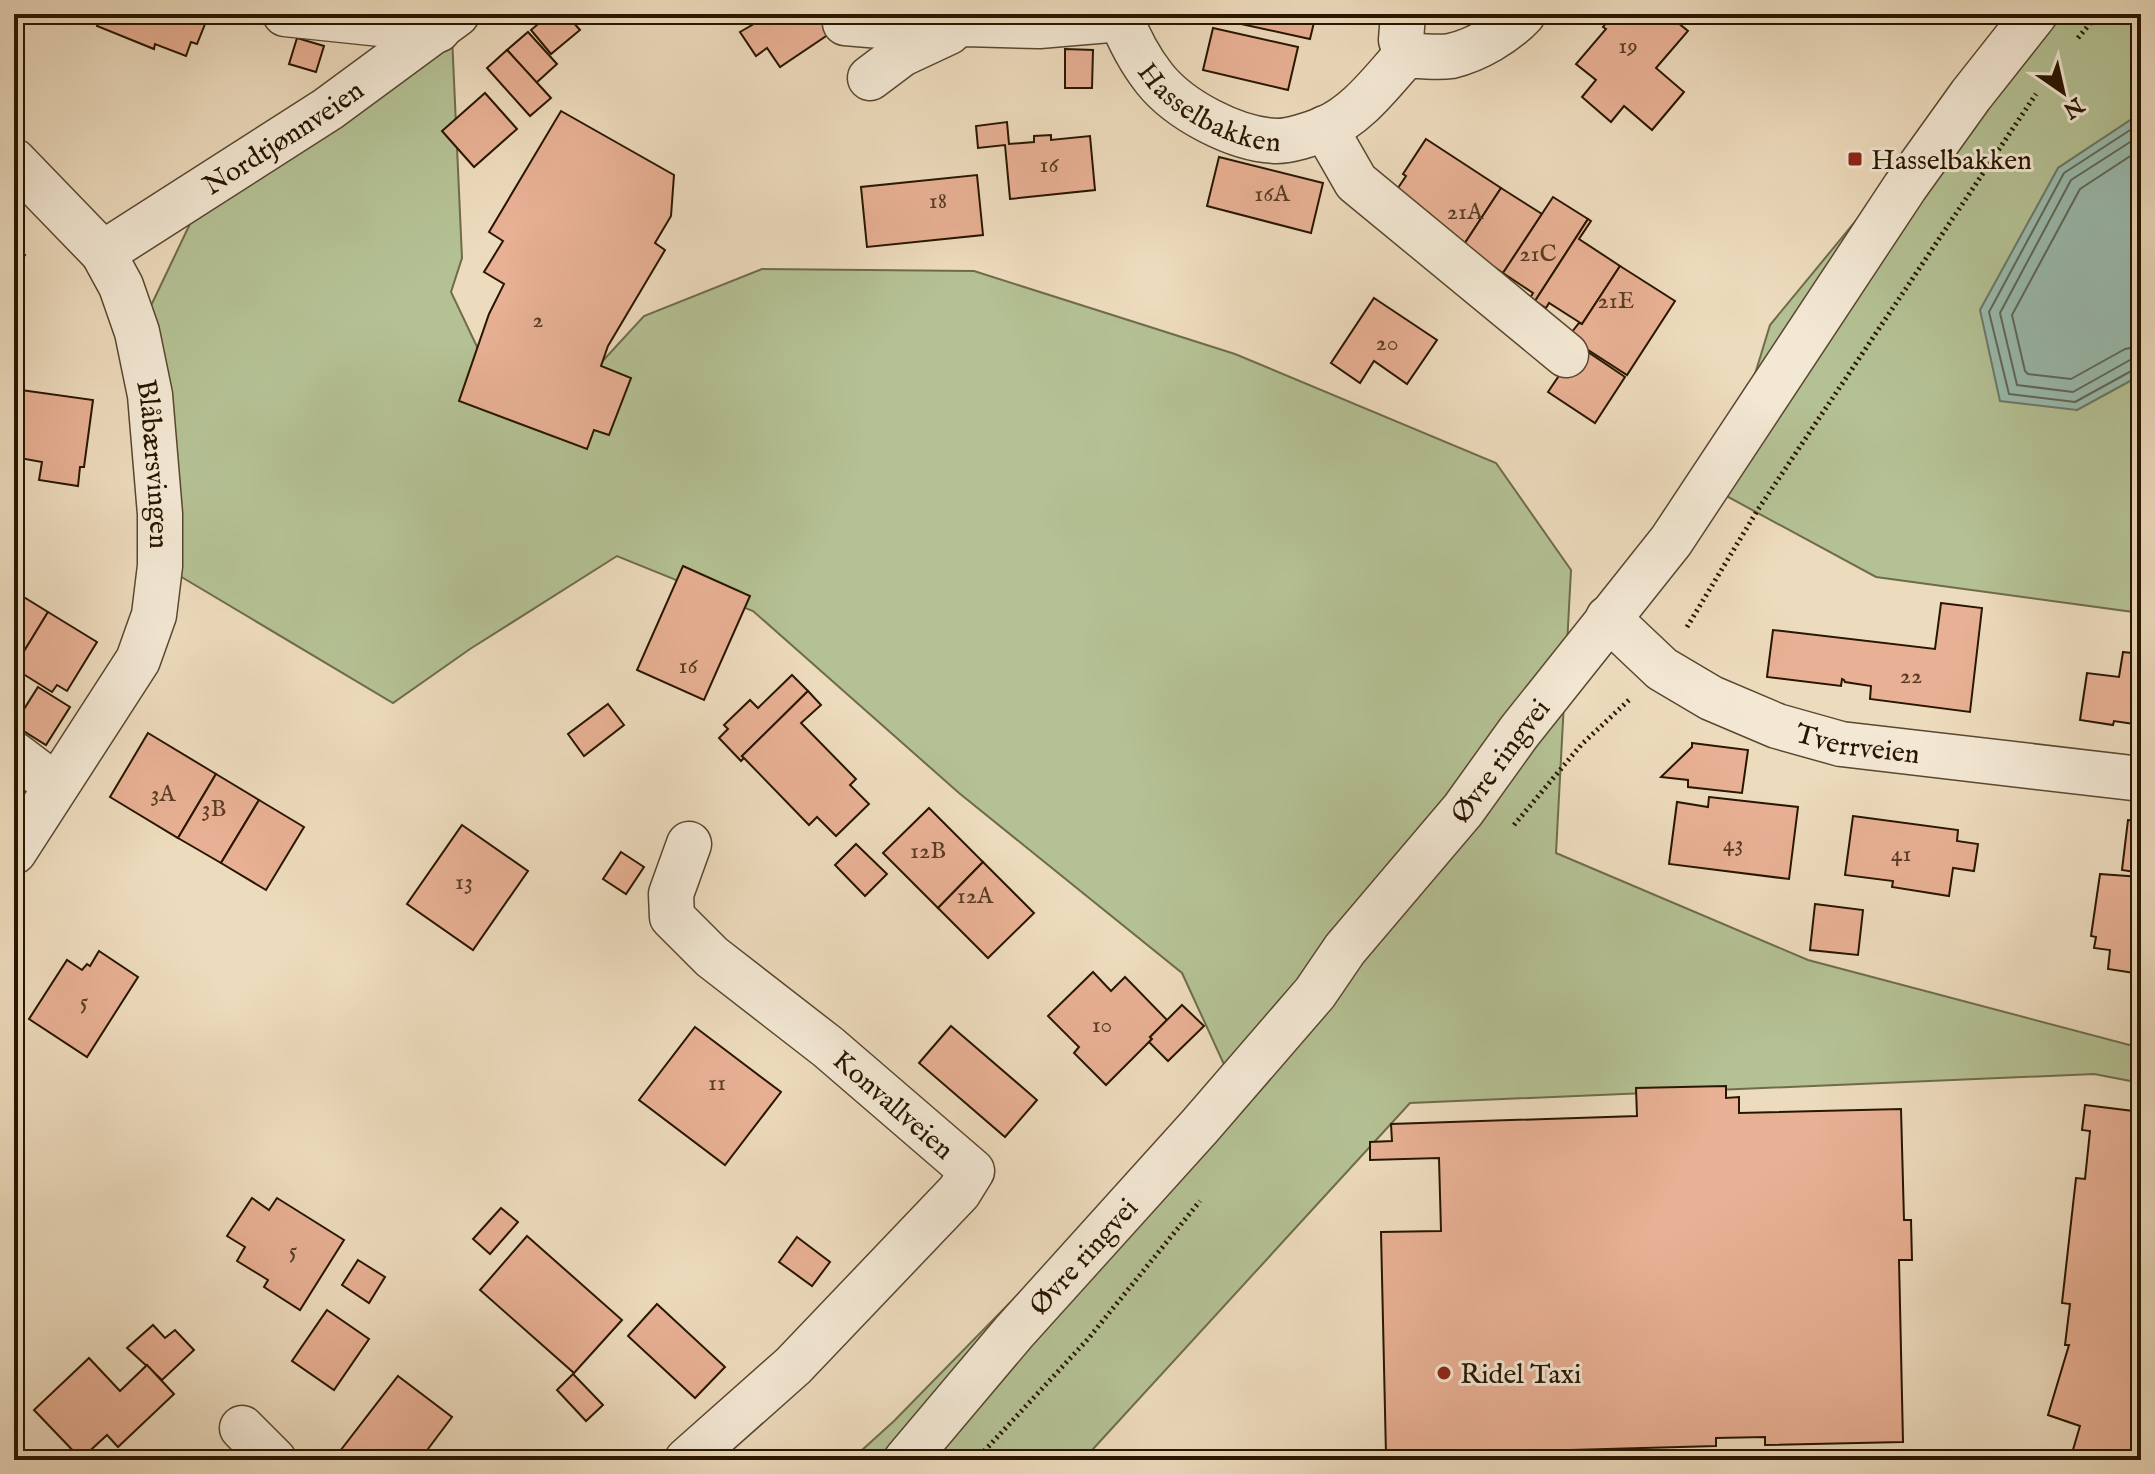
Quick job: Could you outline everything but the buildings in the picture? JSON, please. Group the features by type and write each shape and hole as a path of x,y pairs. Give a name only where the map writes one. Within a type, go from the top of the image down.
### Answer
{"street":[{"path":"285,14 447,22"},
{"name":"Hasselbakken","path":"1120,17 1129,39 1155,80 1190,111 1235,132 1278,141 1325,128 1353,111 1404,35 1452,56 1509,28 1523,14"},
{"name":"Øvre ringvei","path":"906,1460 1014,1332 1315,993 1345,949 1463,810 1608,618 1671,541 1905,187 1971,95 2035,14"},
{"path":"845,23 905,28 965,24 1039,26 1120,17"},
{"name":"Nordtjønnveien","path":"103,253 328,109 447,22"},
{"path":"870,78 902,54 965,24"},
{"path":"1325,128 1356,182 1566,355"},
{"name":"Blåbærsvingen","path":"14,161 103,253 121,286 137,332 150,395 160,514 160,566 154,615 138,660 14,852"},
{"name":"Tverrveien","path":"1608,618 1662,669 1711,698 1777,726 1854,746 1907,754 1973,758 2141,779"},
{"path":"14,754 55,785"},
{"name":"Konvallveien","path":"687,1460 793,1366 959,1192 972,1171 828,1047 712,957 672,917 671,894 689,844"},
{"path":"242,1428 274,1460"}],"green space":[{"path":"451,14 462,258 451,292 489,372 599,365 644,316 762,269 974,271 1235,354 1496,463 1571,570 1556,853 1808,960 2141,1048 2141,1083 2094,1074 1410,1103 1083,1460 851,1460 894,1421 1085,1226 1234,1086 1182,973 959,793 753,611 617,556 470,649 393,703 168,569 137,335 219,163"},
{"path":"2043,14 2141,14 2141,113 2058,168 2077,410 2141,375 2141,613 1876,577 1719,492 1770,325 1942,116"}],"water":[{"path":"2141,113 2141,375 2077,410 2000,401 1980,310 2058,168"}],"place":[{"name":"Hasselbakken","path":"1855,159"},
{"name":"Ridel Taxi","path":"1444,1373"}]}
